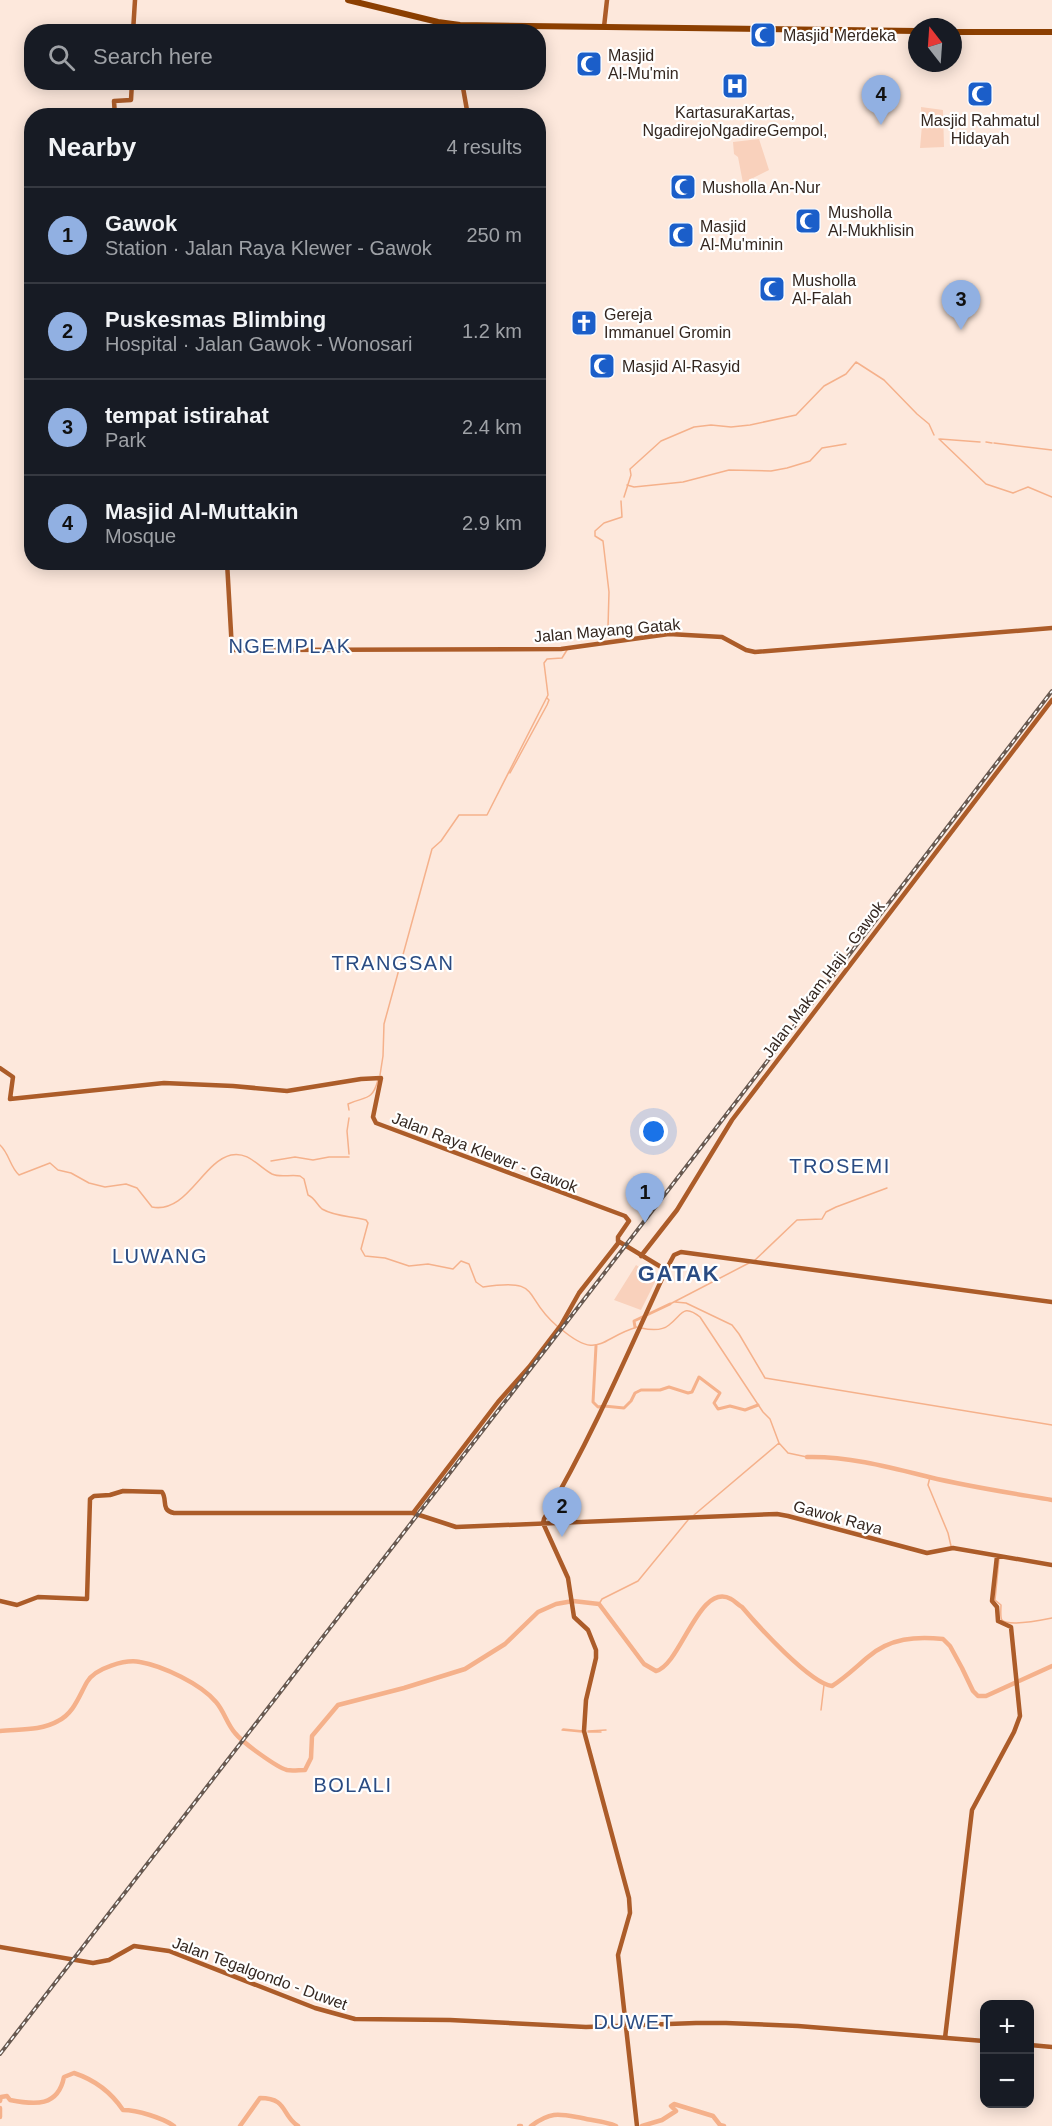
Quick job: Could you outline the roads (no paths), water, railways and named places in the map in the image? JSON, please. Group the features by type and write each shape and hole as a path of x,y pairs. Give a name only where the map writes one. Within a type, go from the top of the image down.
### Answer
{"main road":[{"path":"348,0 439,24"},
{"path":"546,27 908,31"},
{"path":"962,32 1052,32"}],"street":[{"path":"133,24 135,0"},
{"path":"604,27 607,0"},
{"path":"114,108 114,101 131,100 132,90"},
{"path":"463,90 467,108"},
{"name":"Jalan Mayang Gatak","path":"227,570 231,650 552,649 663,634 725,638 746,650 755,652 1052,628"},
{"name":"Jalan Makam Haji - Gawok","path":"641,1256 679,1207 728,1125 1052,700"},
{"name":"Jalan Raya Klewer - Gawok","path":"0,1068 13,1077 10,1099 164,1083 287,1091 381,1078 375,1123 625,1216 629,1221 618,1237 619,1242"},
{"path":"413,1513 561,1325 579,1293 619,1242 666,1270"},
{"path":"637,2126 618,1954 630,1912 629,1898 584,1731 586,1700 597,1652 590,1633 576,1619 572,1610 568,1578 543,1523 605,1405 666,1270 674,1255 681,1252 1052,1302"},
{"name":"Gawok Raya","path":"0,1601 17,1605 38,1597 87,1599 90,1500 94,1496 123,1491 162,1491 166,1510 174,1513 413,1513 453,1527 785,1515 927,1553 951,1547 1052,1565"},
{"path":"945,2038 972,1810 1018,1724 1020,1706 1011,1626 998,1621 998,1607 992,1601 998,1556"},
{"name":"Jalan Tegalgondo - Duwet","path":"0,1947 93,1963 109,1960 134,1946 169,1951 315,2008 351,2019 450,2020 559,2027 626,2027 696,2023 798,2026 980,2041"},
{"path":"1034,2045 1052,2047"}],"waterway":[{"path":"624,497 631,475 630,469 661,441 694,427 750,425 796,415 824,386 846,374 856,362 884,380 929,424 934,435"},
{"path":"939,439 986,484 1013,493 1028,487 1052,497"},
{"path":"940,439 980,442"},
{"path":"986,442 992,443"},
{"path":"994,443 1052,450"},
{"path":"627,485 634,487 683,482 729,470 771,471 810,461 822,448 846,444"},
{"path":"603,641 602,632 608,627 609,592 603,541 595,536 595,531 604,523 622,517 621,501"},
{"path":"380,1075 384,1024 432,849 441,841 459,815 487,815 548,695 544,663 547,659 562,658 567,650"},
{"path":"510,773 547,705 549,700 547,698"},
{"path":"349,1110 348,1104 370,1095 378,1080"},
{"path":"349,1118 347,1131 349,1154"},
{"path":"0,1145 19,1175 50,1163 58,1170 71,1173 89,1183 105,1187 126,1184 137,1188 152,1207 164,1207 175,1203 211,1167 231,1155 243,1155 275,1175 300,1176 304,1179 308,1195 327,1212 366,1220 368,1223 361,1249 365,1256 385,1258 409,1266 428,1264 453,1269 461,1261 469,1264 476,1282 483,1287 502,1285 524,1287 557,1326"},
{"path":"271,1161 295,1157 313,1160 349,1157"},
{"path":"754,1261 797,1220 822,1219 826,1212 836,1207 887,1188"},
{"path":"670,1304 749,1263"},
{"path":"675,1302 686,1303 732,1325 765,1378 1052,1425"},
{"path":"635,1327 634,1321 670,1304"},
{"path":"641,1328 652,1330 663,1328 686,1311 700,1317 763,1412 770,1419 779,1443 788,1453 807,1457"},
{"path":"561,1329 574,1339 592,1345 637,1327"},
{"path":"596,1346 593,1402 598,1407 624,1408 635,1393 641,1390 660,1390 669,1387 688,1393 692,1392 699,1377 720,1393 714,1403 718,1409 730,1406 745,1410 758,1405"},
{"path":"694,1515 779,1443"},
{"path":"807,1457 838,1458 868,1463 960,1484 1052,1500"},
{"path":"930,1477 928,1485 951,1546"},
{"path":"599,1604 602,1599 638,1581 688,1520"},
{"path":"999,1559 995,1600 1001,1605 1002,1620 1018,1623 1052,1618"},
{"path":"0,1731 37,1728 64,1718 91,1677 119,1663 134,1661 149,1664 191,1682 209,1695 219,1706 235,1733 252,1748 282,1768 305,1770 311,1758 312,1736 338,1705 465,1669 505,1644 538,1612 556,1604 573,1601 599,1604 644,1664 656,1671 674,1655 700,1612 709,1602 720,1597 731,1599 742,1607 798,1665 822,1683 832,1686 876,1651 894,1642 913,1638 943,1639 950,1646 973,1691 978,1696 986,1696 1052,1666"},
{"path":"821,1710 824,1685"},
{"path":"563,1729 583,1731"},
{"path":"562,1730 582,1732"},
{"path":"588,1731 606,1730"},
{"path":"588,1732 601,1732"},
{"path":"0,2101 1,2097 7,2096 10,2100 19,2102 44,2102 57,2094 64,2077 74,2073 102,2087 123,2110 150,2115 174,2126"},
{"path":"240,2126 260,2098 280,2104 298,2126"},
{"path":"642,2126 662,2120 676,2111 671,2106 674,2104 713,2116 720,2125 724,2126"},
{"path":"0,2108 0,2117"},
{"path":"531,2126 550,2116 561,2115 616,2126"}],"railway":[{"path":"0,2054 1052,691"}],"place":[{"name":"Masjid Merdeka","path":"763,35"},
{"name":"Masjid Al-Mu'min","path":"589,64"},
{"name":"KartasuraKartas, NgadirejoNgadireGempol,","path":"735,86"},
{"name":"Masjid Rahmatul Hidayah","path":"980,94"},
{"name":"Masjid Al-Muttakin","path":"881,125"},
{"name":"Musholla An-Nur","path":"683,187"},
{"name":"Musholla Al-Mukhlisin","path":"808,221"},
{"name":"Masjid Al-Mu'minin","path":"681,235"},
{"name":"Musholla Al-Falah","path":"772,289"},
{"name":"Gereja Immanuel Gromin","path":"584,323"},
{"name":"tempat istirahat","path":"961,330"},
{"name":"Masjid Al-Rasyid","path":"602,366"},
{"name":"Gawok","path":"645,1223"},
{"name":"Puskesmas Blimbing","path":"562,1537"}],"district":[{"name":"NGEMPLAK","path":"290,646"},
{"name":"TRANGSAN","path":"393,963"},
{"name":"TROSEMI","path":"840,1166"},
{"name":"LUWANG","path":"160,1256"},
{"name":"GATAK","path":"679,1273"},
{"name":"BOLALI","path":"353,1785"},
{"name":"DUWET","path":"634,2022"}]}
